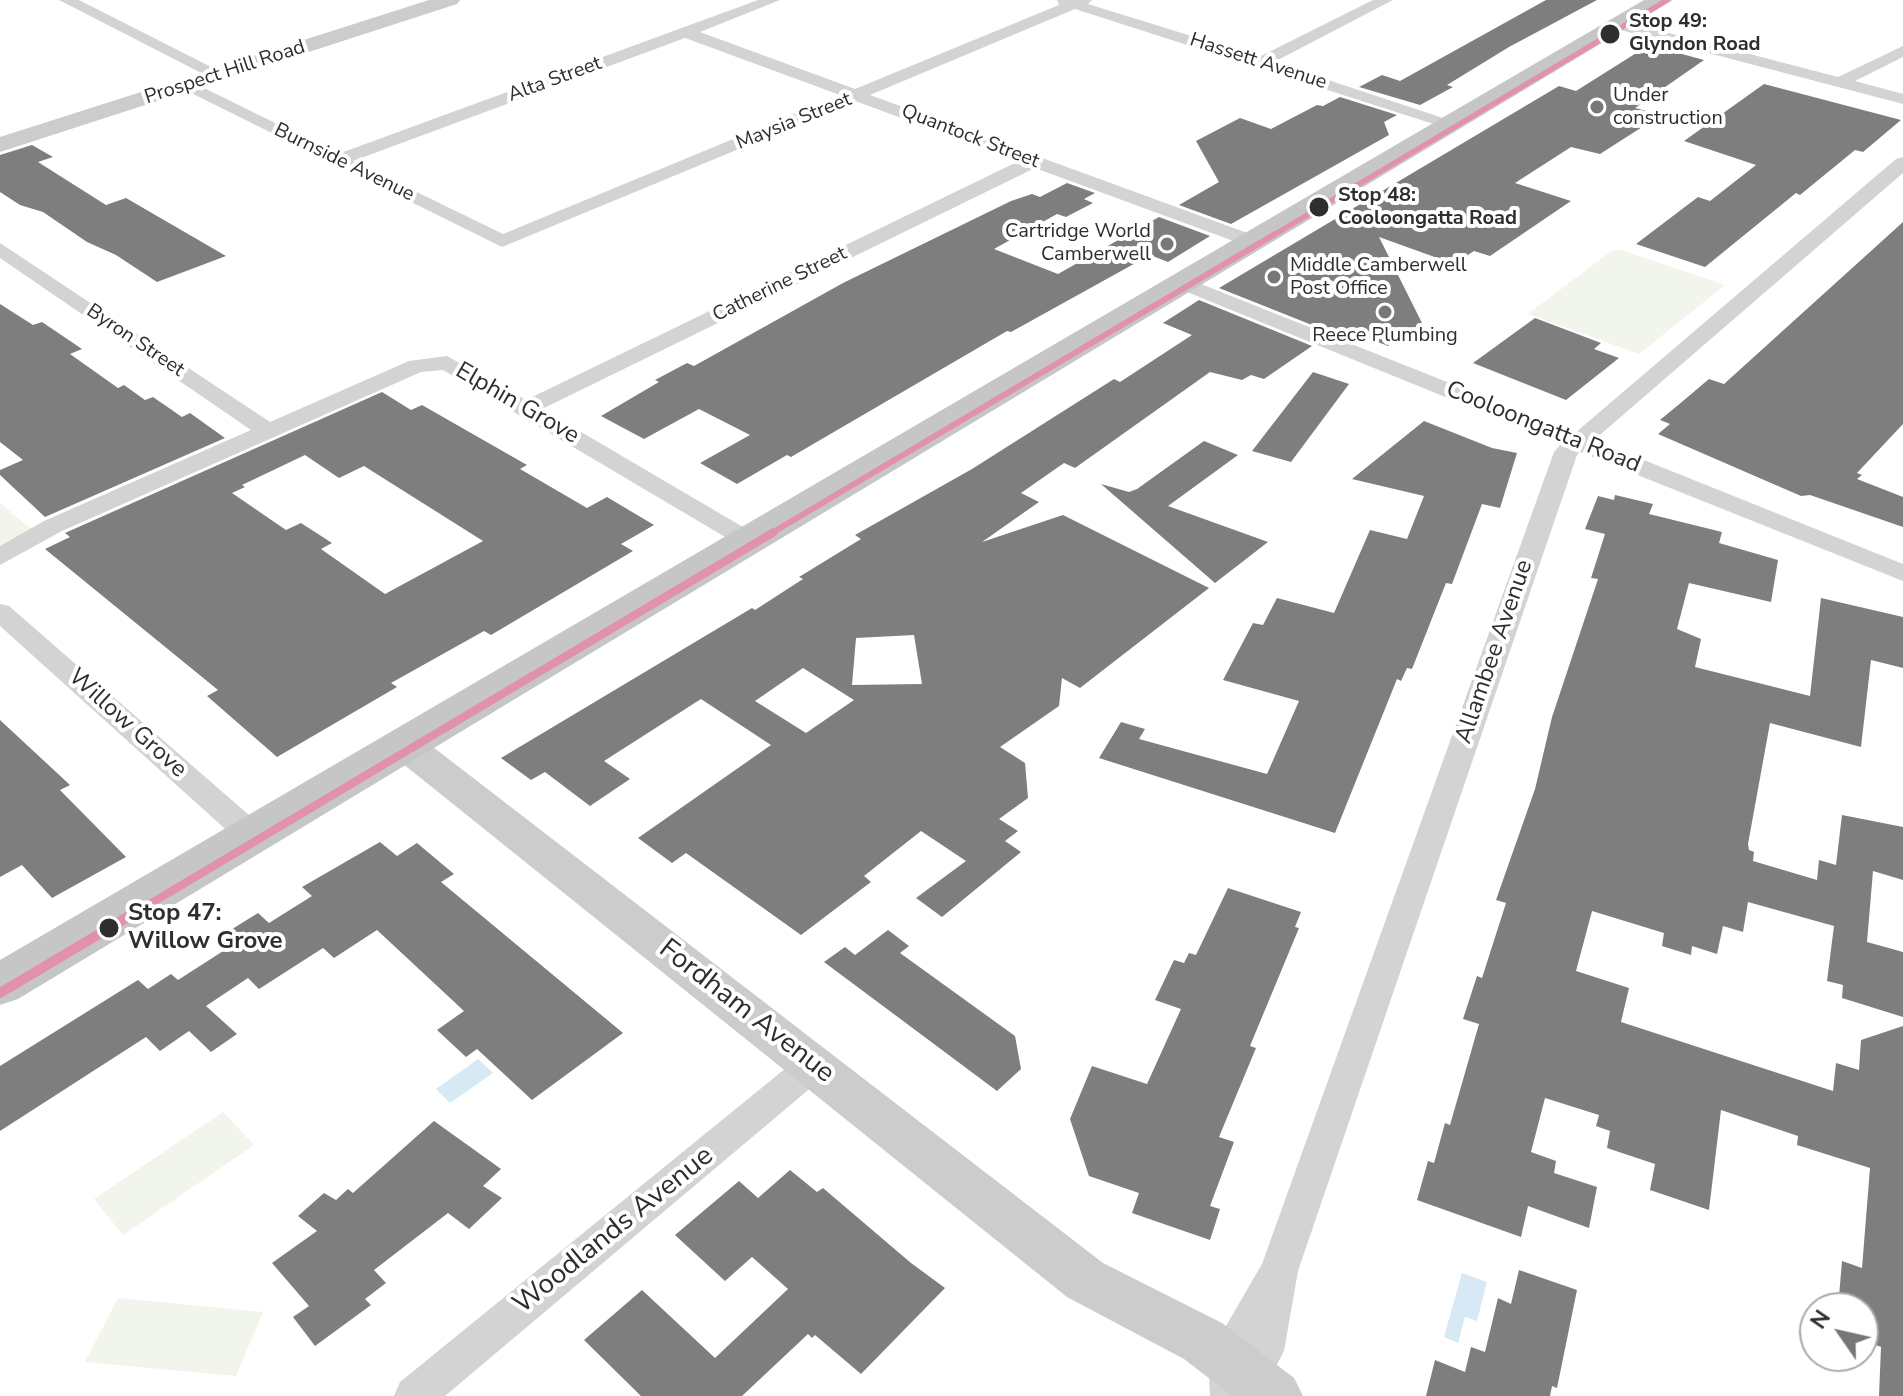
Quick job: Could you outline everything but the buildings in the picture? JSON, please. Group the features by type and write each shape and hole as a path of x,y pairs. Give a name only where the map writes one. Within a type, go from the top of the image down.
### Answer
{"main road":[{"path":"0,985 1661,0"}],"street":[{"path":"67,0 219,75"},
{"name":"Prospect Hill Road","path":"0,145 450,0"},
{"name":"Alta Street","path":"338,160 772,0"},
{"path":"1260,63 1385,0"},
{"name":"Hassett Avenue","path":"1074,1 1452,124"},
{"name":"Maysia Street","path":"502,241 858,95 1074,1"},
{"path":"1622,23 1903,99"},
{"name":"Quantock Street","path":"685,32 1254,242"},
{"path":"1849,84 1878,62 1903,51"},
{"name":"Burnside Avenue","path":"186,86 502,241"},
{"name":"Catherine Street","path":"525,409 1034,161"},
{"name":"Allambee Avenue","path":"1243,1383 1264,1351 1279,1271 1558,470 1575,441 1903,163"},
{"name":"Byron Street","path":"0,249 269,432"},
{"name":"Cooloongatta Road","path":"1184,284 1903,573"},
{"name":"Elphin Grove","path":"269,432 417,366 447,363 751,542"},
{"path":"0,557 53,526 269,432"},
{"name":"Willow Grove","path":"0,612 254,837"},
{"name":"Fordham Avenue","path":"406,746 1085,1280 1122,1326 1203,1371 1243,1383"},
{"name":"Woodlands Avenue","path":"414,1396 814,1065"}],"shaded area":[{"path":"1613,250 1725,285 1639,354 1528,314"},
{"path":"0,503 38,535 0,553"},
{"path":"223,1112 254,1145 123,1235 94,1199"},
{"path":"118,1298 263,1312 236,1376 85,1362"}],"water":[{"path":"478,1059 493,1073 450,1103 436,1089"},
{"path":"1462,1273 1487,1282 1477,1321 1465,1317 1458,1343 1444,1337"}],"transit line":[{"path":"0,993 1667,0"}],"place":[{"name":"Stop 49: Glyndon Road","path":"1610,34"},
{"name":"Under construction","path":"1597,107"},
{"name":"Stop 48: Cooloongatta Road","path":"1319,207"},
{"name":"Cartridge World Camberwell","path":"1167,244"},
{"name":"Middle Camberwell Post Office","path":"1274,277"},
{"name":"Reece Plumbing","path":"1385,312"},
{"name":"Stop 47: Willow Grove","path":"109,928"}]}
